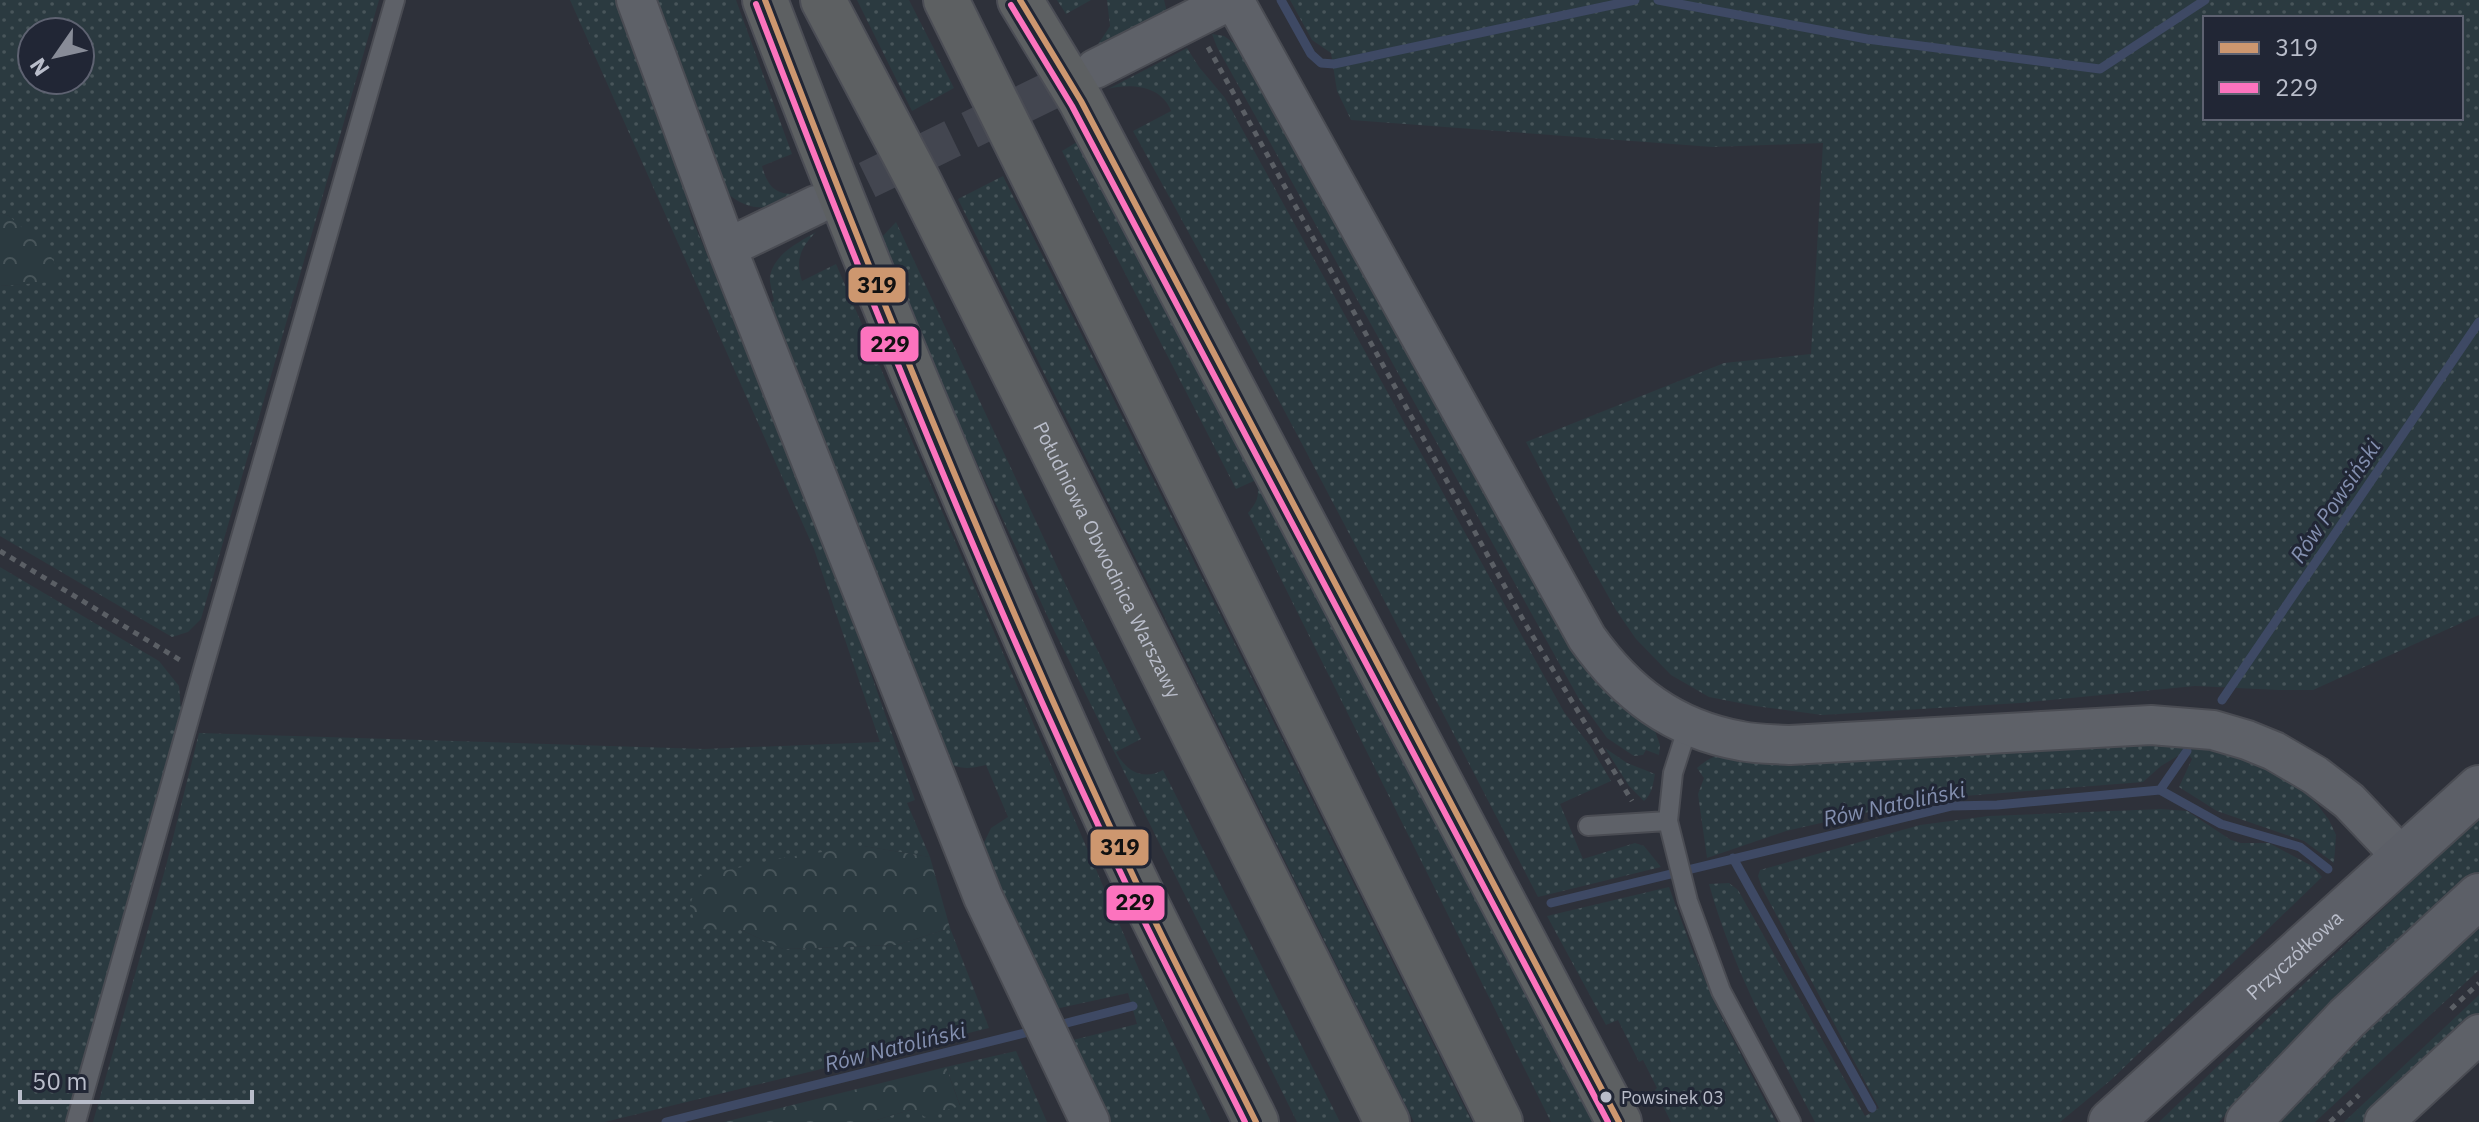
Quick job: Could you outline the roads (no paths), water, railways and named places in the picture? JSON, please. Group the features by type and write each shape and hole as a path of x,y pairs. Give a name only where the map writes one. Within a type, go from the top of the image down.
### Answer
{"highway":[{"path":"765,0 918,391 1120,849 1256,1122"},
{"name":"Południowa Obwodnica Warszawy","path":"823,0 927,196 1387,1122"},
{"path":"946,0 1500,1122"},
{"path":"1020,0 1081,101 1619,1122"}],"main road":[{"name":"Przyczółkowa","path":"2111,1122 2479,788"},
{"path":"2248,1122 2347,1018 2479,896"}],"street":[{"path":"636,0 727,248 983,897 1090,1122"},
{"path":"1095,69 1232,0 1587,638 1617,677 1656,709 1688,726 1743,742 1790,745 2151,725 2213,730 2274,751 2315,775 2349,801 2402,857"},
{"path":"727,248 816,205"},
{"path":"2384,1122 2474,1050"}],"lane":[{"path":"76,1122 395,0"},
{"path":"1688,726 1673,773 1668,821 1688,901 1721,991 1791,1122"},
{"path":"1588,826 1668,821"}],"waterway":[{"path":"1281,0 1311,54 1321,63 1334,64 1635,0"},
{"path":"1658,0 1867,39 2100,69 2205,0"},
{"name":"Rów Powsiński","path":"2222,700 2479,322"},
{"path":"2160,790 2187,751"},
{"name":"Rów Natoliński","path":"1551,903 1952,806 1997,805 2160,790 2221,824 2300,847 2328,869"},
{"path":"1733,858 1872,1108"},
{"name":"Rów Natoliński","path":"1055,1026 1133,1006"},
{"name":"Rów Natoliński","path":"666,1122 1037,1030"}],"tunnel":[{"path":"816,205 1095,69"}],"place":[{"name":"Powsinek 03","path":"1606,1097"}]}
